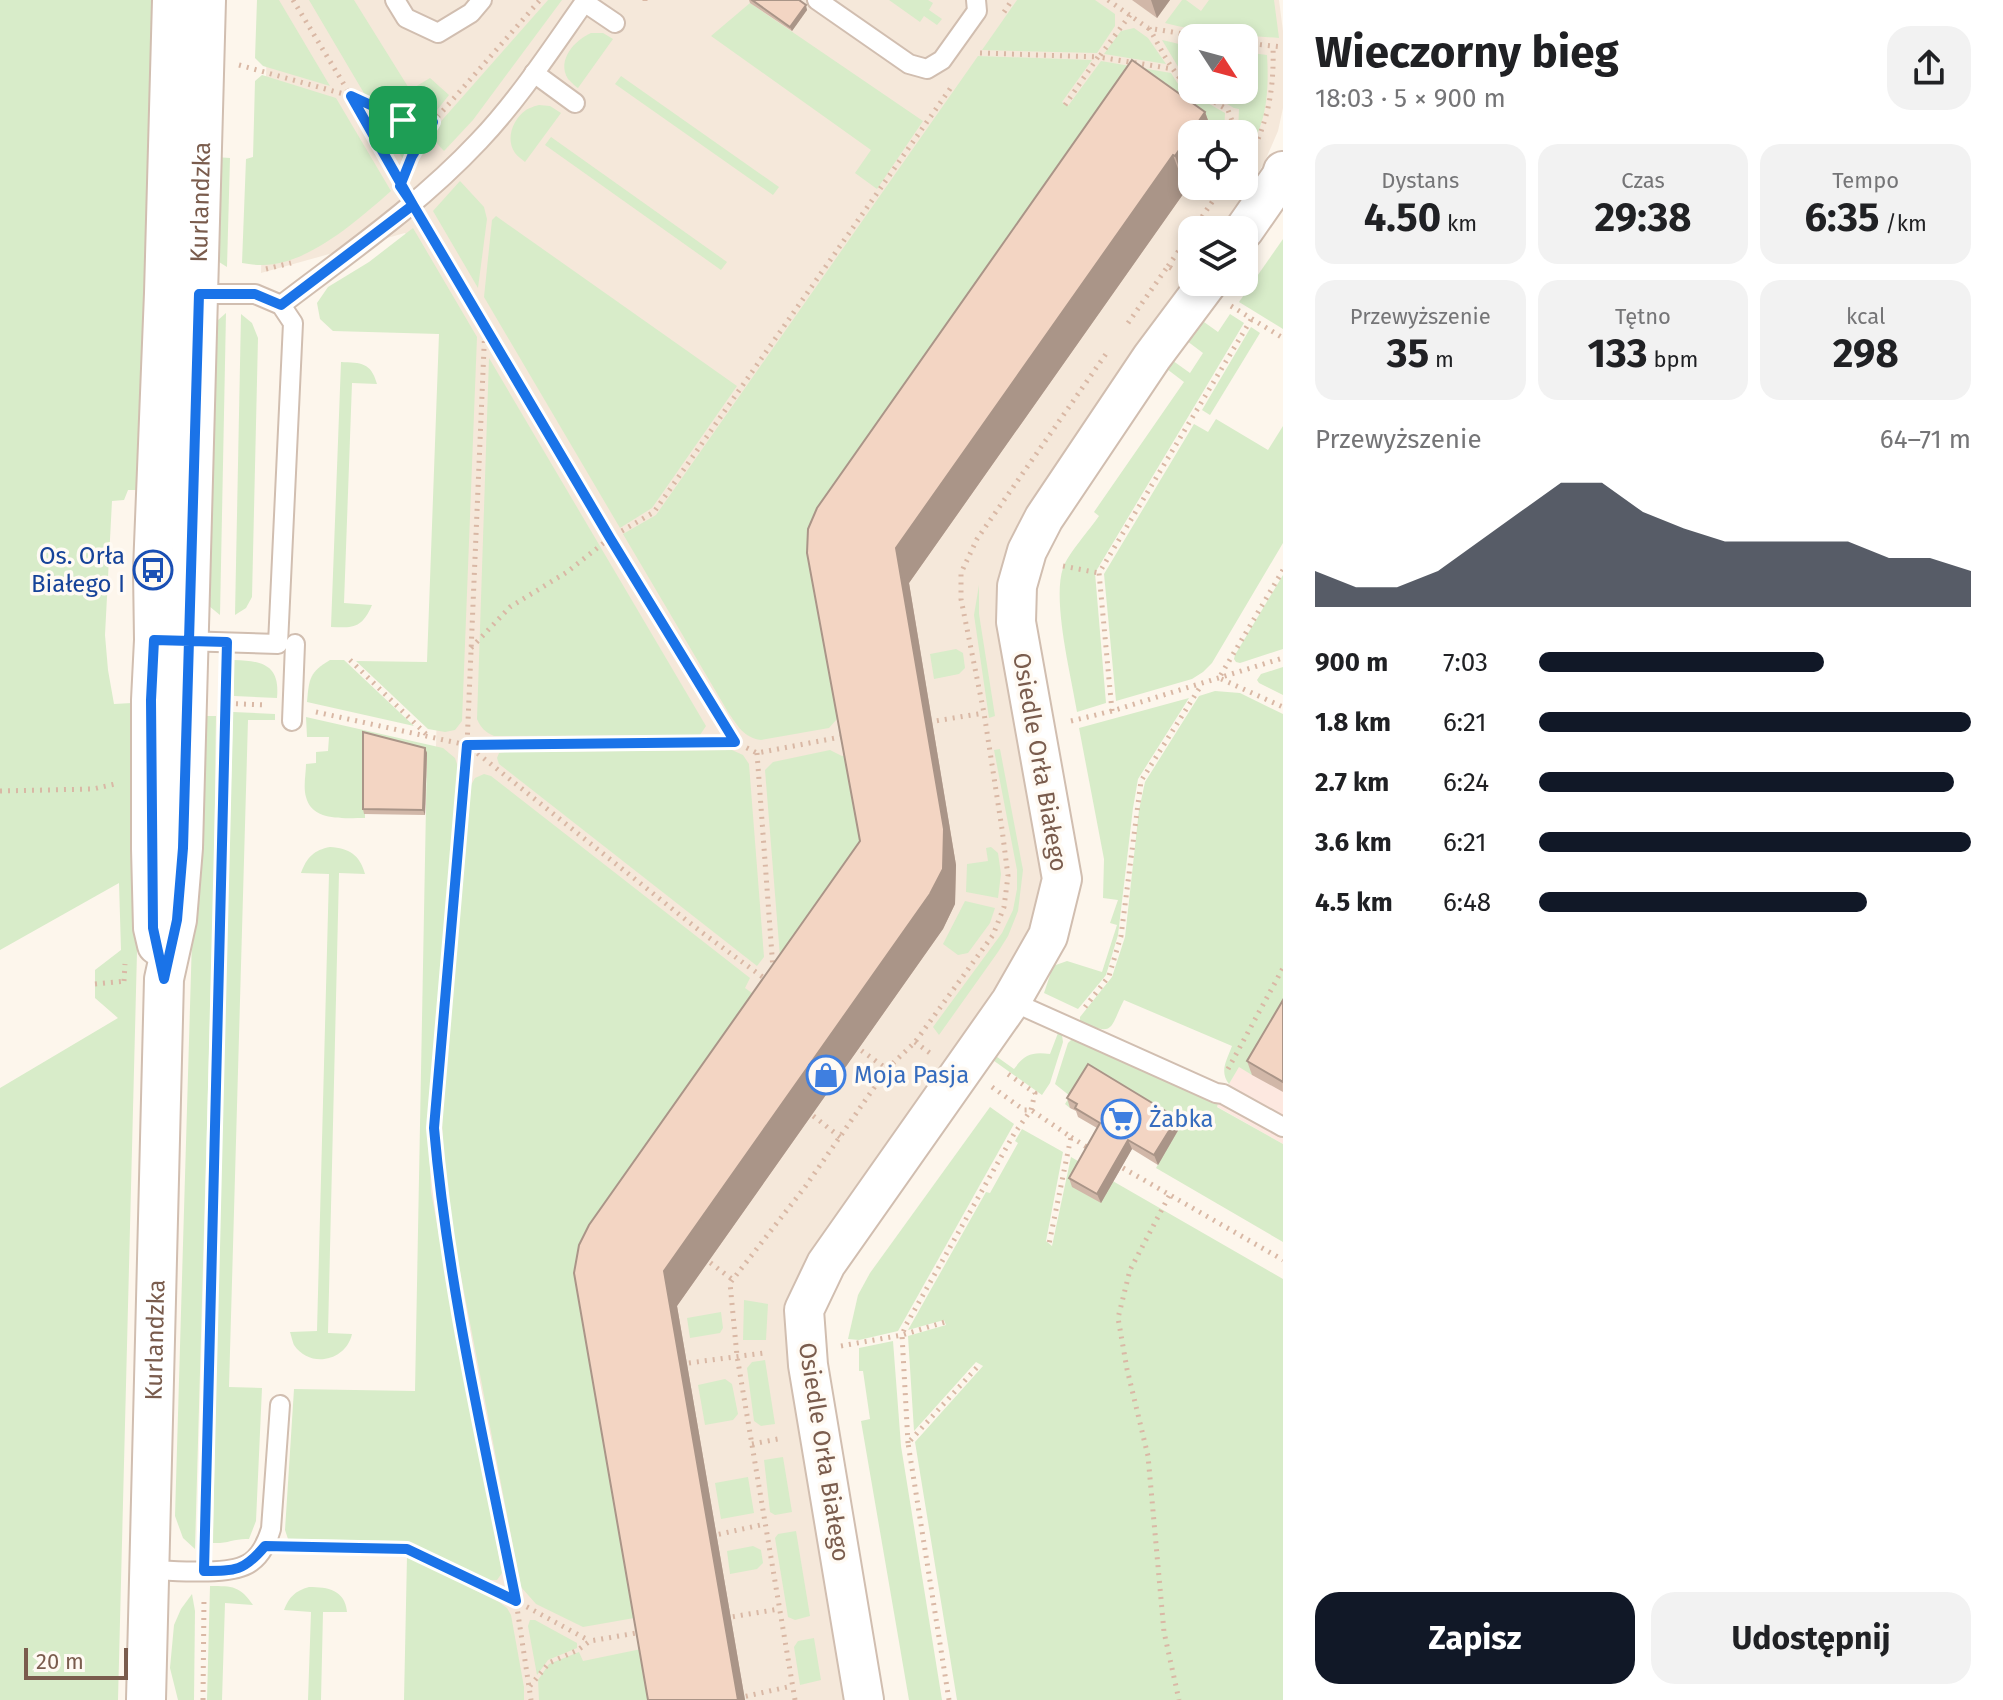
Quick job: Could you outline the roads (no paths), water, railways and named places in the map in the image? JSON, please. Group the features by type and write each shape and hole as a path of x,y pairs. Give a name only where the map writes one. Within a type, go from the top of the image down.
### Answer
{"street":[{"name":"Kurlandzka","path":"172,0 182,293"},
{"name":"Kurlandzka","path":"146,1700 164,979 177,920 183,848 171,640 182,293 206,0"},
{"path":"1249,216 1268,159"},
{"name":"Osiedle Orła Białego","path":"864,1700 808,1365 804,1310 826,1264 1011,1001 1048,936 1062,879 1016,622 1017,586 1027,551 1053,504 1135,381 1198,296"}],"lane":[{"path":"395,0 406,18 438,33 471,13 482,0"},
{"path":"817,0 909,64 927,69 942,60 977,11 976,0"},
{"path":"281,305 413,205 479,141 534,73 585,1 615,23"},
{"path":"534,73 575,103"},
{"path":"171,640 278,644 293,323 281,305 255,294 182,293"},
{"path":"292,714 295,644"},
{"path":"1011,1001 1223,1094 1283,1127"},
{"path":"149,1570 235,1570 251,1562 265,1546 271,1529 280,1405"}],"place":[{"name":"Os. Orła Białego I","path":"153,570"},
{"name":"Moja Pasja","path":"826,1075"},
{"name":"Żabka","path":"1121,1119"}]}
